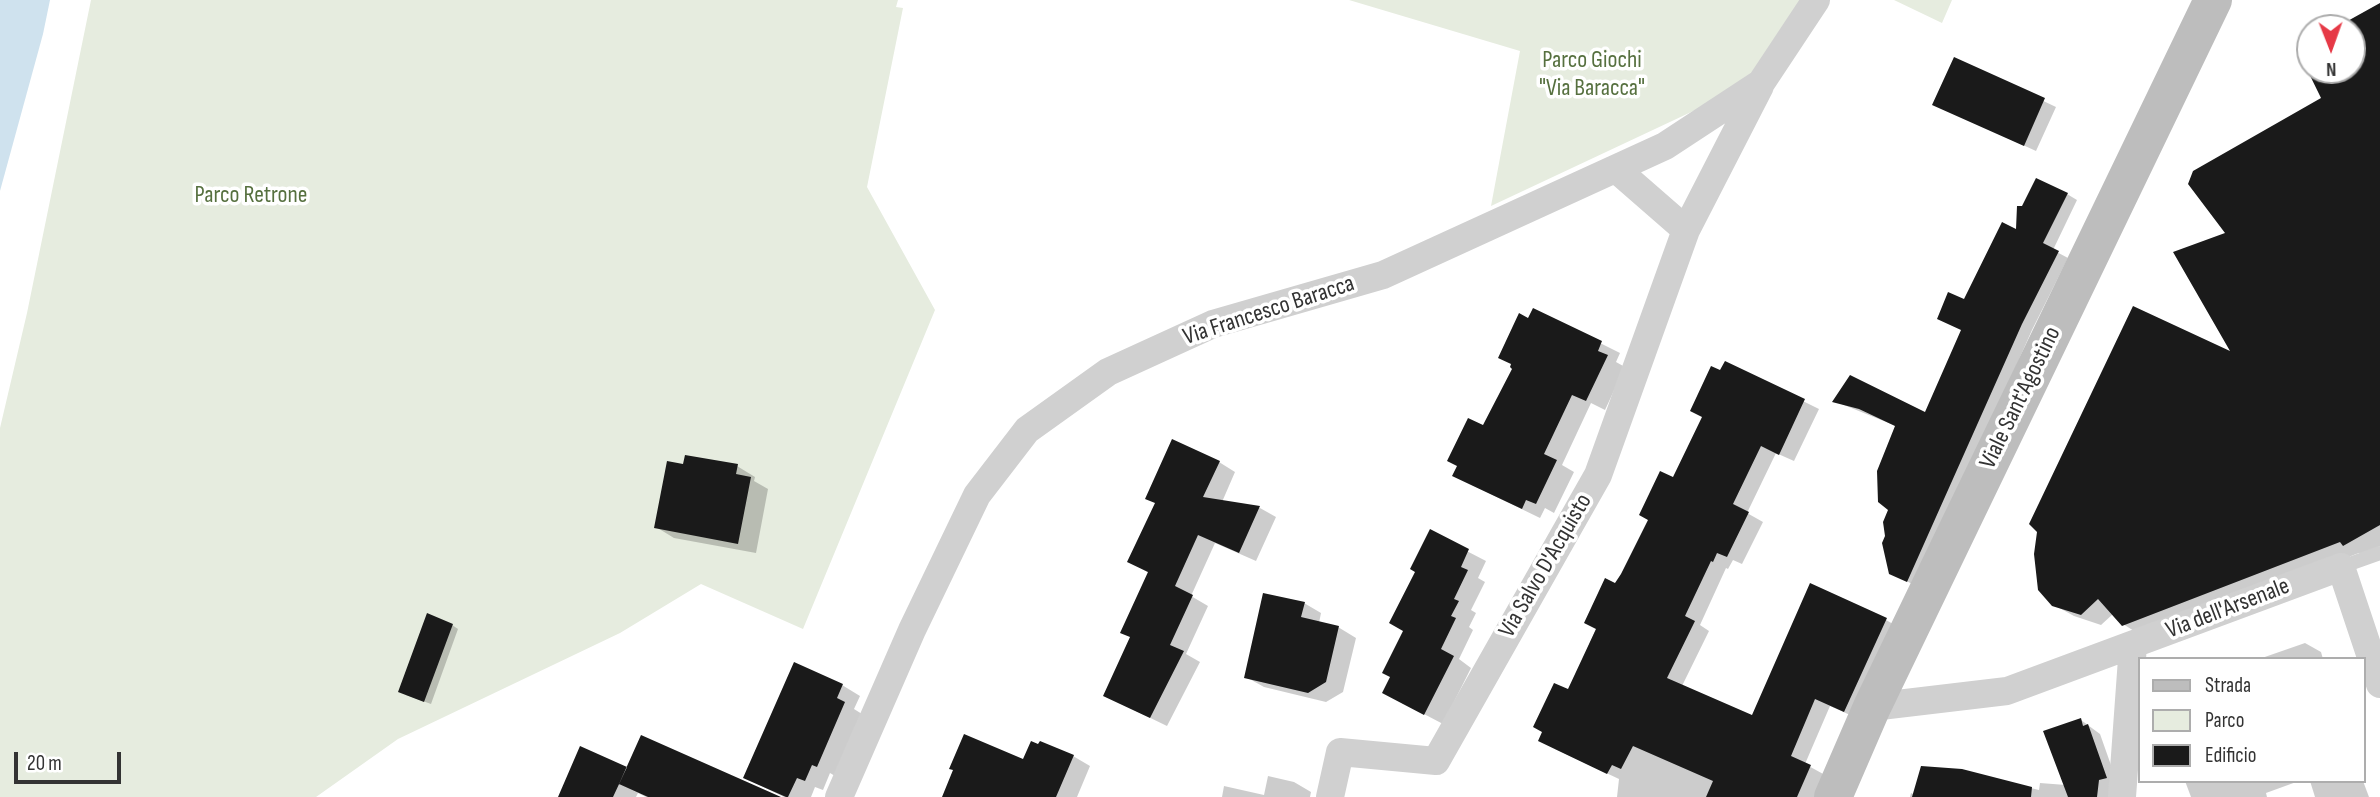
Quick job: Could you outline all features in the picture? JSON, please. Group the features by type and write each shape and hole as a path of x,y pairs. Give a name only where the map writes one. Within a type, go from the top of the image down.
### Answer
{"main road":[{"name":"Viale Sant'Agostino","path":"1833,797 1872,707 2213,0"}],"street":[{"name":"Via Francesco Baracca","path":"839,797 912,630 977,495 1027,430 1108,372 1213,324 1383,275 1665,146 1761,83 1816,0"},
{"path":"1616,169 1686,230 1761,83"},
{"name":"Via Salvo D'Acquisto","path":"1330,797 1340,752 1436,761 1598,475 1686,230"},
{"path":"2341,567 2380,684"},
{"name":"Via dell'Arsenale","path":"1872,707 2007,691 2341,567"},
{"path":"2122,797 2133,645"}],"lane":[{"name":"Via dell'Arsenale","path":"2341,567 2380,553"}],"green space":[{"name":"Parco Retrone","path":"91,0 898,0 896,7 903,8 867,187 935,310 803,629 701,584 620,633 398,739 316,797 0,797 0,428 27,313"},
{"name":"Parco Giochi \"Via Baracca\"","path":"1349,0 1813,0 1762,68 1721,98 1491,206 1520,51"},
{"path":"1894,0 1952,0 1942,23"}],"water":[{"path":"0,0 50,0 0,191"}],"building":[{"path":"2380,3 2380,525 2343,546 2340,542 2122,626 2098,599 2081,615 2052,606 2038,590 2034,554 2037,532 2029,524 2133,306 2230,351 2173,252 2225,233 2188,184 2193,171 2321,98 2314,84 2366,84 2366,14 2360,14"},
{"path":"1954,57 2045,98 2024,146 1932,105"},
{"path":"2036,178 2068,193 2043,243 2059,251 2022,324 1907,582 1889,574 1882,543 1885,536 1883,522 1888,510 1878,502 1877,471 1895,426 1859,409 1832,402 1850,375 1925,412 1961,330 1937,319 1948,292 1964,299 2002,222 2016,229 2017,206 2022,206"},
{"path":"1533,308 1602,341 1598,351 1608,355 1586,401 1572,395 1544,454 1557,460 1536,504 1526,500 1522,509 1452,476 1457,466 1447,461 1468,418 1483,425 1512,369 1511,364 1498,358 1519,313 1528,318"},
{"path":"1725,361 1805,399 1779,455 1761,446 1733,504 1749,512 1727,557 1717,553 1713,562 1711,561 1685,616 1695,621 1667,678 1752,715 1810,583 1887,618 1844,712 1815,699 1791,756 1811,765 1797,797 1706,797 1713,781 1633,746 1621,769 1612,765 1607,774 1538,741 1542,732 1533,727 1554,683 1568,689 1596,629 1584,623 1605,578 1615,583 1621,574 1648,520 1639,515 1660,471 1673,477 1702,417 1690,411 1711,366 1720,370"},
{"path":"1172,439 1220,461 1203,497 1260,506 1239,553 1198,535 1175,586 1193,595 1170,645 1184,651 1150,718 1103,696 1130,637 1120,633 1148,572 1127,562 1155,503 1145,499"},
{"path":"685,455 738,464 736,474 751,477 738,544 654,528 667,461 683,464"},
{"path":"1430,529 1469,549 1461,567 1468,570 1454,599 1459,601 1451,616 1456,618 1441,649 1454,656 1424,715 1382,693 1390,677 1382,673 1403,631 1389,623 1415,572 1410,569"},
{"path":"1263,593 1305,602 1301,617 1339,626 1326,682 1308,693 1244,678"},
{"path":"427,613 453,624 424,702 398,692"},
{"path":"794,662 843,684 837,698 845,702 817,767 812,765 805,781 797,778 786,797 743,778"},
{"path":"2081,718 2083,726 2088,724 2107,778 2099,780 2097,797 2068,797 2043,731"},
{"path":"964,734 1023,759 1031,741 1038,744 1040,741 1074,755 1056,797 942,797 953,770 949,769"},
{"path":"641,735 781,797 648,797 619,784"},
{"path":"580,746 627,767 613,797 558,797"},
{"path":"1921,766 1962,769 2032,787 2031,797 1912,797"}]}
